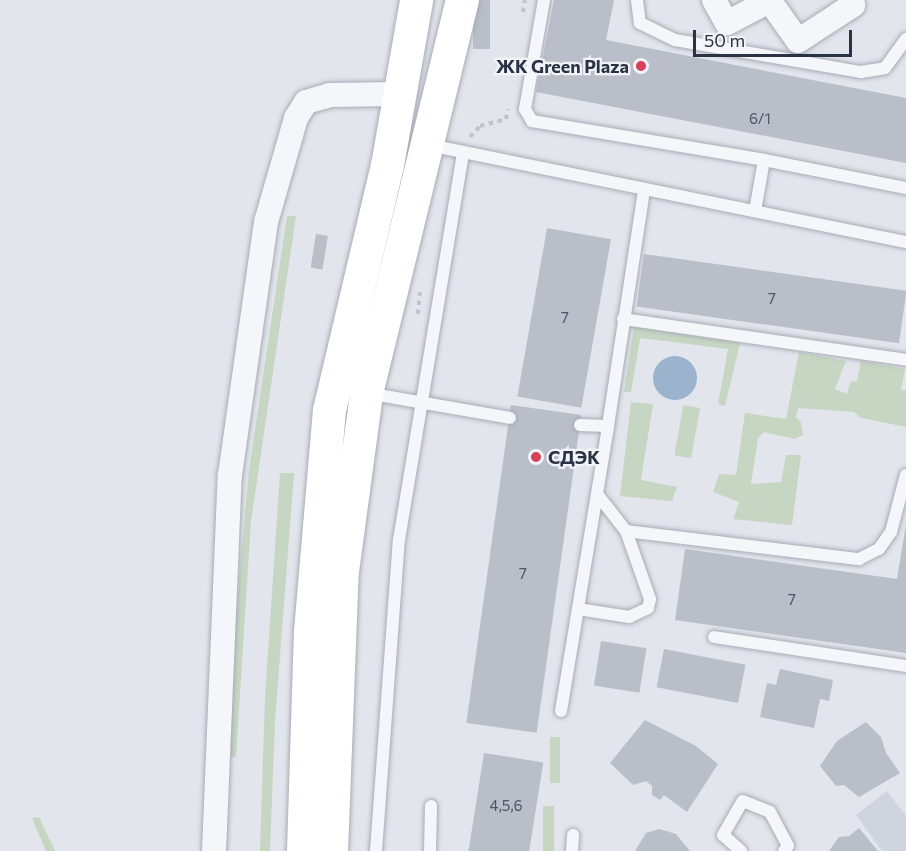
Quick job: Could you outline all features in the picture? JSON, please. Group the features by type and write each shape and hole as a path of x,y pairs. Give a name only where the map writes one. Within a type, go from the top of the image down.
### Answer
{"main road":[{"path":"303,851 310,631 328,410 387,165 416,0"},
{"path":"331,851 342,571 366,393 462,0"}],"street":[{"path":"714,0 728,22 770,0 798,41 856,2"},
{"path":"214,851 230,475 266,222 296,118 306,102 330,95 398,94"}],"lane":[{"path":"544,0 525,109 532,121 764,160 906,188"},
{"path":"637,0 640,23 675,39 861,72 885,68 906,39"},
{"path":"425,144 644,191 906,242"},
{"path":"375,851 399,540 464,154"},
{"path":"755,211 764,160"},
{"path":"561,711 644,191"},
{"path":"623,319 906,360"},
{"path":"366,393 510,418"},
{"path":"580,425 608,426"},
{"path":"626,531 859,559 879,549 891,532 906,475"},
{"path":"578,609 628,617 648,608 646,581 626,531 597,494"},
{"path":"714,637 906,666"},
{"path":"741,851 723,835 743,801 770,812 788,846 784,851"},
{"path":"429,851 431,806"},
{"path":"572,851 573,835"}],"shaded area":[{"path":"887,791 906,816 906,851 882,851 856,815"}],"green space":[{"path":"287,216 296,216 251,521 236,757 229,757 235,625 249,470"},
{"path":"634,326 740,343 725,406 718,404 728,349 640,338 631,392 624,392"},
{"path":"799,352 846,361 835,389 847,394 850,382 857,381 861,361 905,369 901,390 906,390 906,427 862,418 853,412 798,408 796,417 801,422 803,435 795,439 764,432 758,438 751,484 781,482 786,455 801,455 792,525 733,519 739,502 713,492 719,474 736,475 745,413 786,419"},
{"path":"631,402 653,404 641,480 677,487 672,501 620,496"},
{"path":"683,405 700,408 691,458 674,455"},
{"path":"280,473 294,473 275,722 270,851 260,851 265,697"},
{"path":"550,737 560,737 560,783 550,783"},
{"path":"543,806 554,806 554,851 543,851"},
{"path":"39,817 55,851 46,851 32,818"}],"water":[{"path":"675,356 691,362 697,378 691,394 675,400 659,394 653,378 659,362"}],"building":[{"path":"473,0 490,0 490,49 473,49"},
{"name":"ЖК Green Plaza","path":"554,0 614,0 606,40 906,98 906,163 536,92"},
{"path":"547,228 611,239 581,408 517,396"},
{"path":"316,234 328,236 323,269 311,268"},
{"path":"644,254 906,291 899,343 637,306"},
{"path":"511,405 581,415 537,733 466,723"},
{"path":"906,524 906,653 675,620 685,549 897,579"},
{"path":"601,641 646,648 639,693 594,685"},
{"path":"664,649 745,665 738,703 657,687"},
{"path":"780,669 833,680 829,701 820,699 814,728 760,717 767,683 776,685"},
{"path":"645,720 696,746 718,764 687,812 664,795 660,800 652,795 652,786 646,781 633,785 610,763"},
{"path":"866,722 881,737 886,753 900,773 859,797 844,785 836,786 820,766 837,741"},
{"path":"484,753 543,762 529,851 469,851"},
{"path":"859,828 878,851 829,851 839,837 849,836"},
{"path":"659,829 676,834 690,851 635,851 646,833"}],"place":[{"name":"ЖК Green Plaza","path":"641,66"},
{"name":"СДЭК","path":"536,457"}]}
